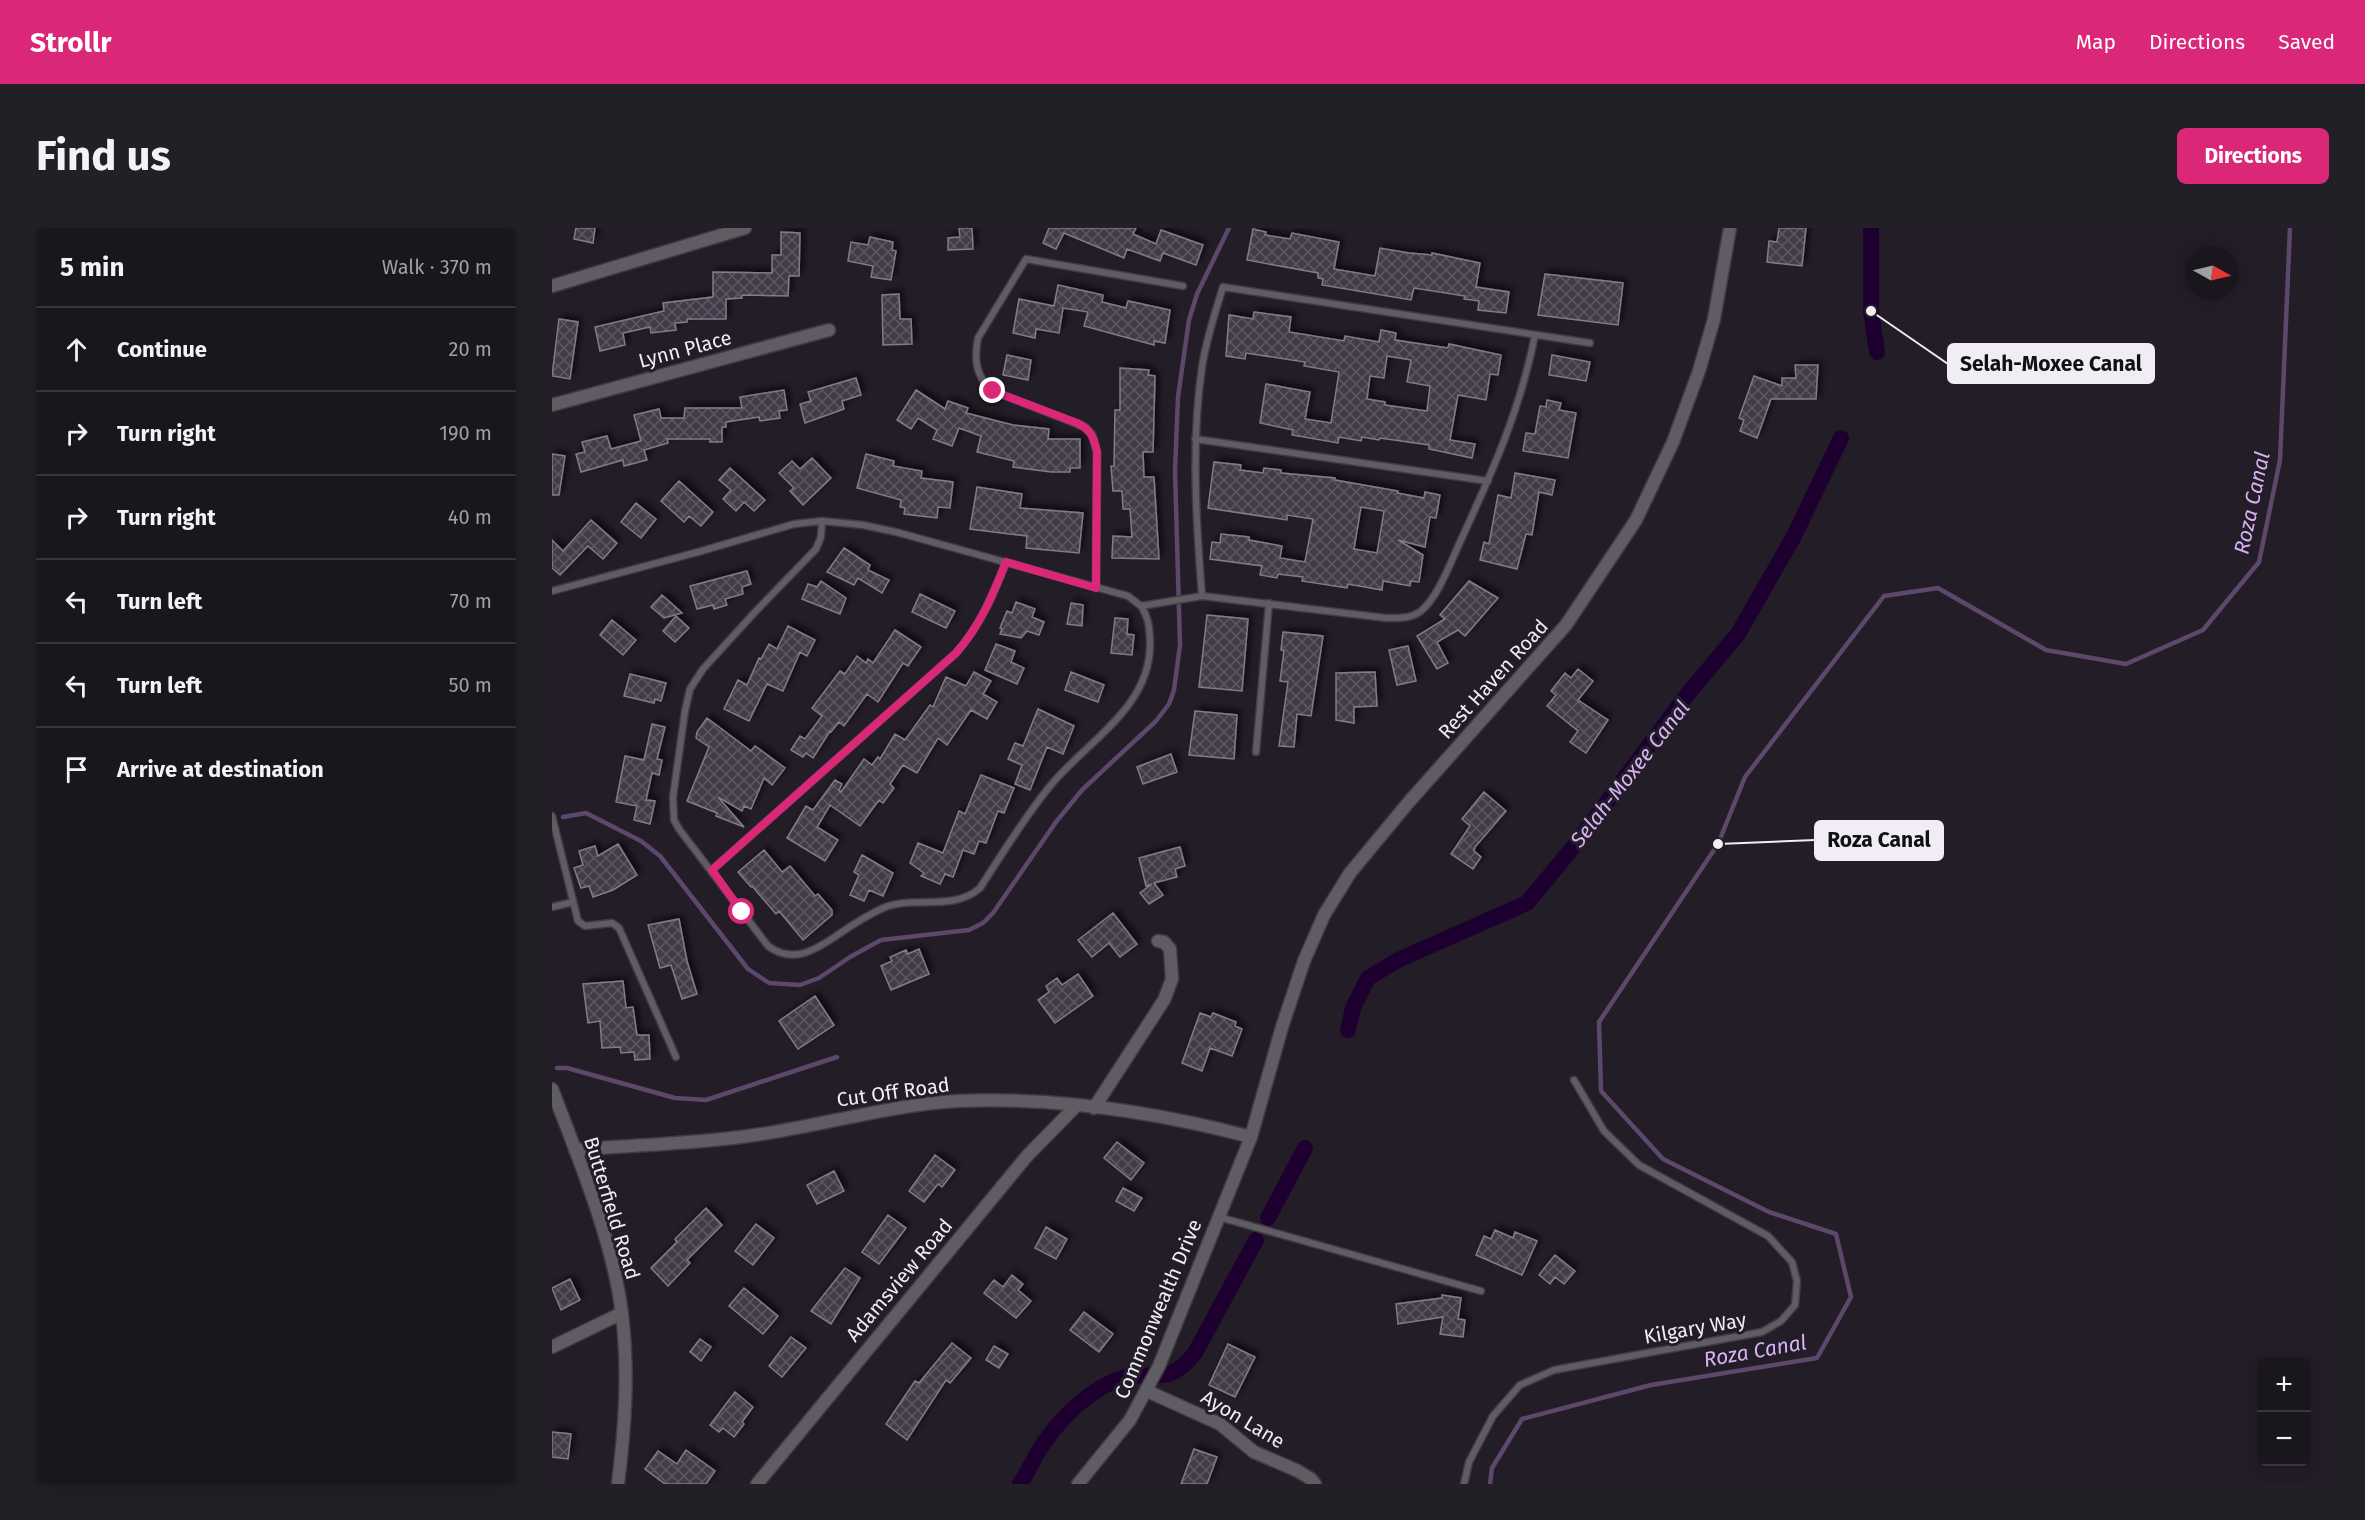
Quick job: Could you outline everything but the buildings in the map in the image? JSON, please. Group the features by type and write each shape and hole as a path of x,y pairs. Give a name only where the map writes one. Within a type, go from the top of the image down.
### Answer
{"street":[{"path":"552,286 745,228"},
{"name":"Rest Haven Road","path":"1251,1137 1282,1027 1304,961 1324,915 1350,873 1408,803 1566,625 1636,520 1673,442 1699,370 1714,319 1730,228"},
{"name":"Lynn Place","path":"552,405 829,330"},
{"path":"1094,1108 1164,1000 1172,979 1170,949 1164,942 1158,941"},
{"name":"Butterfield Road","path":"552,1089 608,1246 622,1313 627,1393 618,1484"},
{"name":"Cut Off Road","path":"575,1150 748,1136 920,1104 1015,1101 1094,1108 1195,1123 1251,1137"},
{"name":"Adamsview Road","path":"757,1484 1027,1156 1077,1106"},
{"name":"Commonwealth Drive","path":"1078,1484 1130,1420 1150,1386 1251,1137"},
{"path":"552,1347 622,1313"},
{"name":"Ayon Lane","path":"1150,1386 1220,1424 1254,1452 1298,1471 1315,1484"}],"lane":[{"path":"1096,588 1097,452 1092,434 1085,427 993,391 985,385 976,365 975,352 978,338 1026,259 1184,286"},
{"path":"1202,596 1195,439 1203,364 1223,287 1590,343"},
{"path":"1141,606 1202,596 1386,618 1413,616 1428,603 1444,576 1488,481 1517,409 1535,334"},
{"path":"1195,439 1488,481"},
{"path":"552,591 794,524 822,521 863,525 896,532 1128,596 1141,606 1149,622 1150,634 1150,654 1142,686 1118,717 1050,786 980,888 973,895 963,899 898,904 883,908 819,948 804,954 783,954 768,946 679,829 672,810 690,689 703,669 816,549 821,537 822,521"},
{"path":"712,870 956,653 977,626 1006,562"},
{"path":"1256,752 1269,603"},
{"path":"552,816 573,902 581,924 588,926 607,922 616,924 619,928 676,1057"},
{"path":"552,907 573,902"},
{"name":"Kilgary Way","path":"1464,1484 1469,1462 1493,1416 1520,1385 1554,1370 1762,1332 1781,1321 1795,1305 1797,1281 1792,1262 1768,1236 1639,1165 1604,1131 1574,1080"},
{"path":"1219,1217 1481,1291"}],"waterway":[{"path":"563,817 586,813 641,841 660,856 748,969 769,983 800,985 819,978 881,940 969,930 983,923 993,913 1056,822 1082,790 1156,721 1169,704 1174,690 1180,645 1175,471 1178,397 1189,320 1197,294 1229,228"},
{"name":"Selah-Moxee Canal","path":"1871,228 1871,311 1877,352"},
{"name":"Roza Canal","path":"1490,1484 1492,1468 1522,1419 1651,1385 1817,1358 1851,1297 1836,1234 1769,1212 1663,1159 1601,1091 1599,1022 1718,844 1745,777 1884,596 1938,588 2046,650 2126,664 2203,630 2259,562 2280,460 2290,228"},
{"name":"Selah-Moxee Canal","path":"1348,1030 1353,1008 1368,978 1398,960 1527,903 1575,845 1686,696 1738,634 1794,536 1841,438"},
{"path":"557,1068 567,1068 675,1098 706,1100 837,1057"},
{"name":"Selah-Moxee Canal","path":"1268,1218 1305,1148"},
{"name":"Selah-Moxee Canal","path":"1020,1484 1053,1431 1090,1395 1125,1377 1164,1375 1184,1365 1195,1353 1256,1240"}],"place":[{"name":"Selah-Moxee Canal","path":"1871,311"},
{"name":"Roza Canal","path":"1718,844"}],"route":[{"path":"742,912 712,870 956,653 977,626 1006,562 1096,588 1097,452 1092,434 1077,423 993,391"}]}
